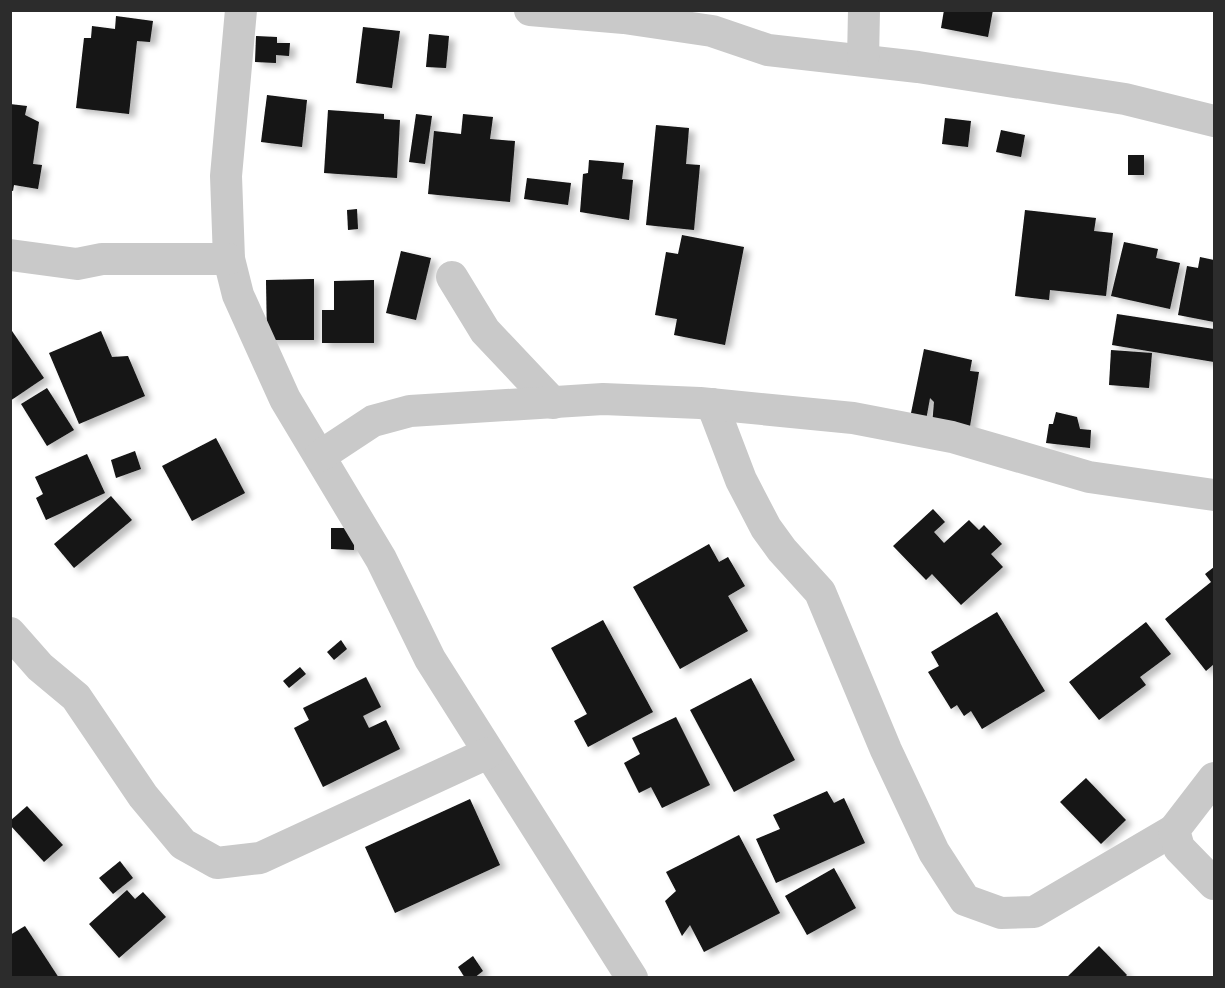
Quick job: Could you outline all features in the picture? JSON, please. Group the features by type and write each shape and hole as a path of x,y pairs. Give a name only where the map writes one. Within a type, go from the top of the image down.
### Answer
{"street":[{"path":"241,10 226,176 229,259 238,295 285,399 381,559 430,659 632,978"},
{"path":"530,10 624,18 701,29 768,50 863,60 1125,99 1215,121"},
{"path":"863,60 864,10"},
{"path":"10,255 77,264 102,259 229,259"},
{"path":"452,277 485,331 553,403"},
{"path":"320,456 373,421 410,411 603,399 712,404 853,418 952,437 1089,477 1215,495"},
{"path":"712,404 741,480 766,528 782,550 820,592 896,770 934,852 965,900 1002,913 1034,912 1174,830 1215,778"},
{"path":"10,633 40,667 76,697 143,796 183,844 217,863 260,858 488,753"},
{"path":"1174,830 1179,848 1215,884"}],"building":[{"path":"944,10 993,10 988,37 941,28"},
{"path":"116,16 153,21 150,42 137,41 129,114 76,108 84,38 91,38 92,26 115,29"},
{"path":"363,27 400,31 392,88 356,83"},
{"path":"429,34 449,36 446,68 426,67"},
{"path":"256,36 277,37 277,43 290,43 289,56 276,55 276,63 255,62"},
{"path":"267,95 307,100 302,147 261,142"},
{"path":"10,104 27,106 25,115 39,122 33,164 42,165 38,189 14,185 13,191 10,190"},
{"path":"328,110 384,114 384,119 400,120 397,178 324,173"},
{"path":"416,114 432,116 425,164 409,162"},
{"path":"463,114 493,117 490,139 515,141 510,202 428,194 434,131 461,134"},
{"path":"945,118 971,121 968,147 942,144"},
{"path":"656,125 689,128 686,164 700,165 694,230 646,225"},
{"path":"1001,130 1025,135 1021,157 996,152"},
{"path":"1128,155 1144,155 1144,175 1128,175"},
{"path":"589,160 624,163 622,179 633,180 629,220 580,212 583,174 588,173"},
{"path":"527,178 571,183 568,205 524,199"},
{"path":"357,209 358,229 348,230 347,210"},
{"path":"1025,210 1096,218 1094,231 1113,233 1106,296 1050,290 1049,300 1015,296"},
{"path":"682,235 744,247 725,345 674,335 677,319 655,315 666,252 678,254"},
{"path":"1124,242 1158,249 1156,258 1180,263 1170,309 1111,296"},
{"path":"401,251 431,258 416,320 386,313"},
{"path":"1200,257 1214,260 1214,322 1178,315 1187,266 1198,268"},
{"path":"314,279 314,340 267,340 266,280"},
{"path":"374,280 374,343 322,343 322,310 334,310 334,281"},
{"path":"1117,314 1214,329 1214,362 1112,345"},
{"path":"10,328 44,378 10,401"},
{"path":"101,331 112,357 128,356 145,396 79,424 49,353"},
{"path":"924,349 972,360 970,371 979,372 969,432 932,426 934,402 930,398 926,420 910,418"},
{"path":"1111,350 1152,353 1149,388 1109,385"},
{"path":"47,388 74,430 47,446 21,404"},
{"path":"1056,412 1077,417 1080,429 1091,430 1090,448 1046,443 1049,424 1053,424"},
{"path":"216,438 245,493 192,521 162,466"},
{"path":"135,451 141,469 116,478 111,460"},
{"path":"87,454 105,493 46,520 36,498 43,494 35,477"},
{"path":"111,496 132,520 74,568 54,544"},
{"path":"933,509 945,522 934,532 944,543 969,520 979,530 984,525 1002,544 991,554 1003,567 961,605 932,574 926,580 893,546"},
{"path":"331,528 354,528 354,550 331,549"},
{"path":"709,544 719,562 728,557 745,586 728,596 748,631 680,669 633,587"},
{"path":"1214,567 1214,664 1206,671 1165,619 1211,582 1205,574"},
{"path":"997,612 1045,691 982,729 971,711 964,716 957,705 951,709 928,672 939,666 931,652"},
{"path":"603,620 653,712 588,747 574,721 587,714 551,648"},
{"path":"1146,622 1171,654 1140,677 1146,685 1099,720 1069,682"},
{"path":"341,640 347,649 334,660 327,652"},
{"path":"300,667 306,674 289,688 283,681"},
{"path":"366,677 381,707 363,716 369,728 386,720 400,749 323,787 294,728 309,720 303,708"},
{"path":"751,678 795,760 734,792 690,710"},
{"path":"676,717 710,785 662,808 651,787 639,793 624,763 640,754 632,738"},
{"path":"1086,778 1126,820 1101,844 1060,802"},
{"path":"827,791 834,803 844,798 865,843 776,883 756,839 780,829 773,815"},
{"path":"470,799 500,865 395,913 365,847"},
{"path":"27,806 63,845 44,862 10,825 10,821"},
{"path":"739,835 780,913 704,952 690,925 682,936 665,901 676,891 666,872"},
{"path":"120,861 133,878 113,894 99,878"},
{"path":"834,868 856,908 807,935 785,896"},
{"path":"127,890 135,899 143,892 166,917 119,958 89,924"},
{"path":"25,926 59,978 10,978 10,935"},
{"path":"1099,946 1127,975 1124,978 1066,978"},
{"path":"473,956 483,971 474,978 465,978 458,967"}]}
